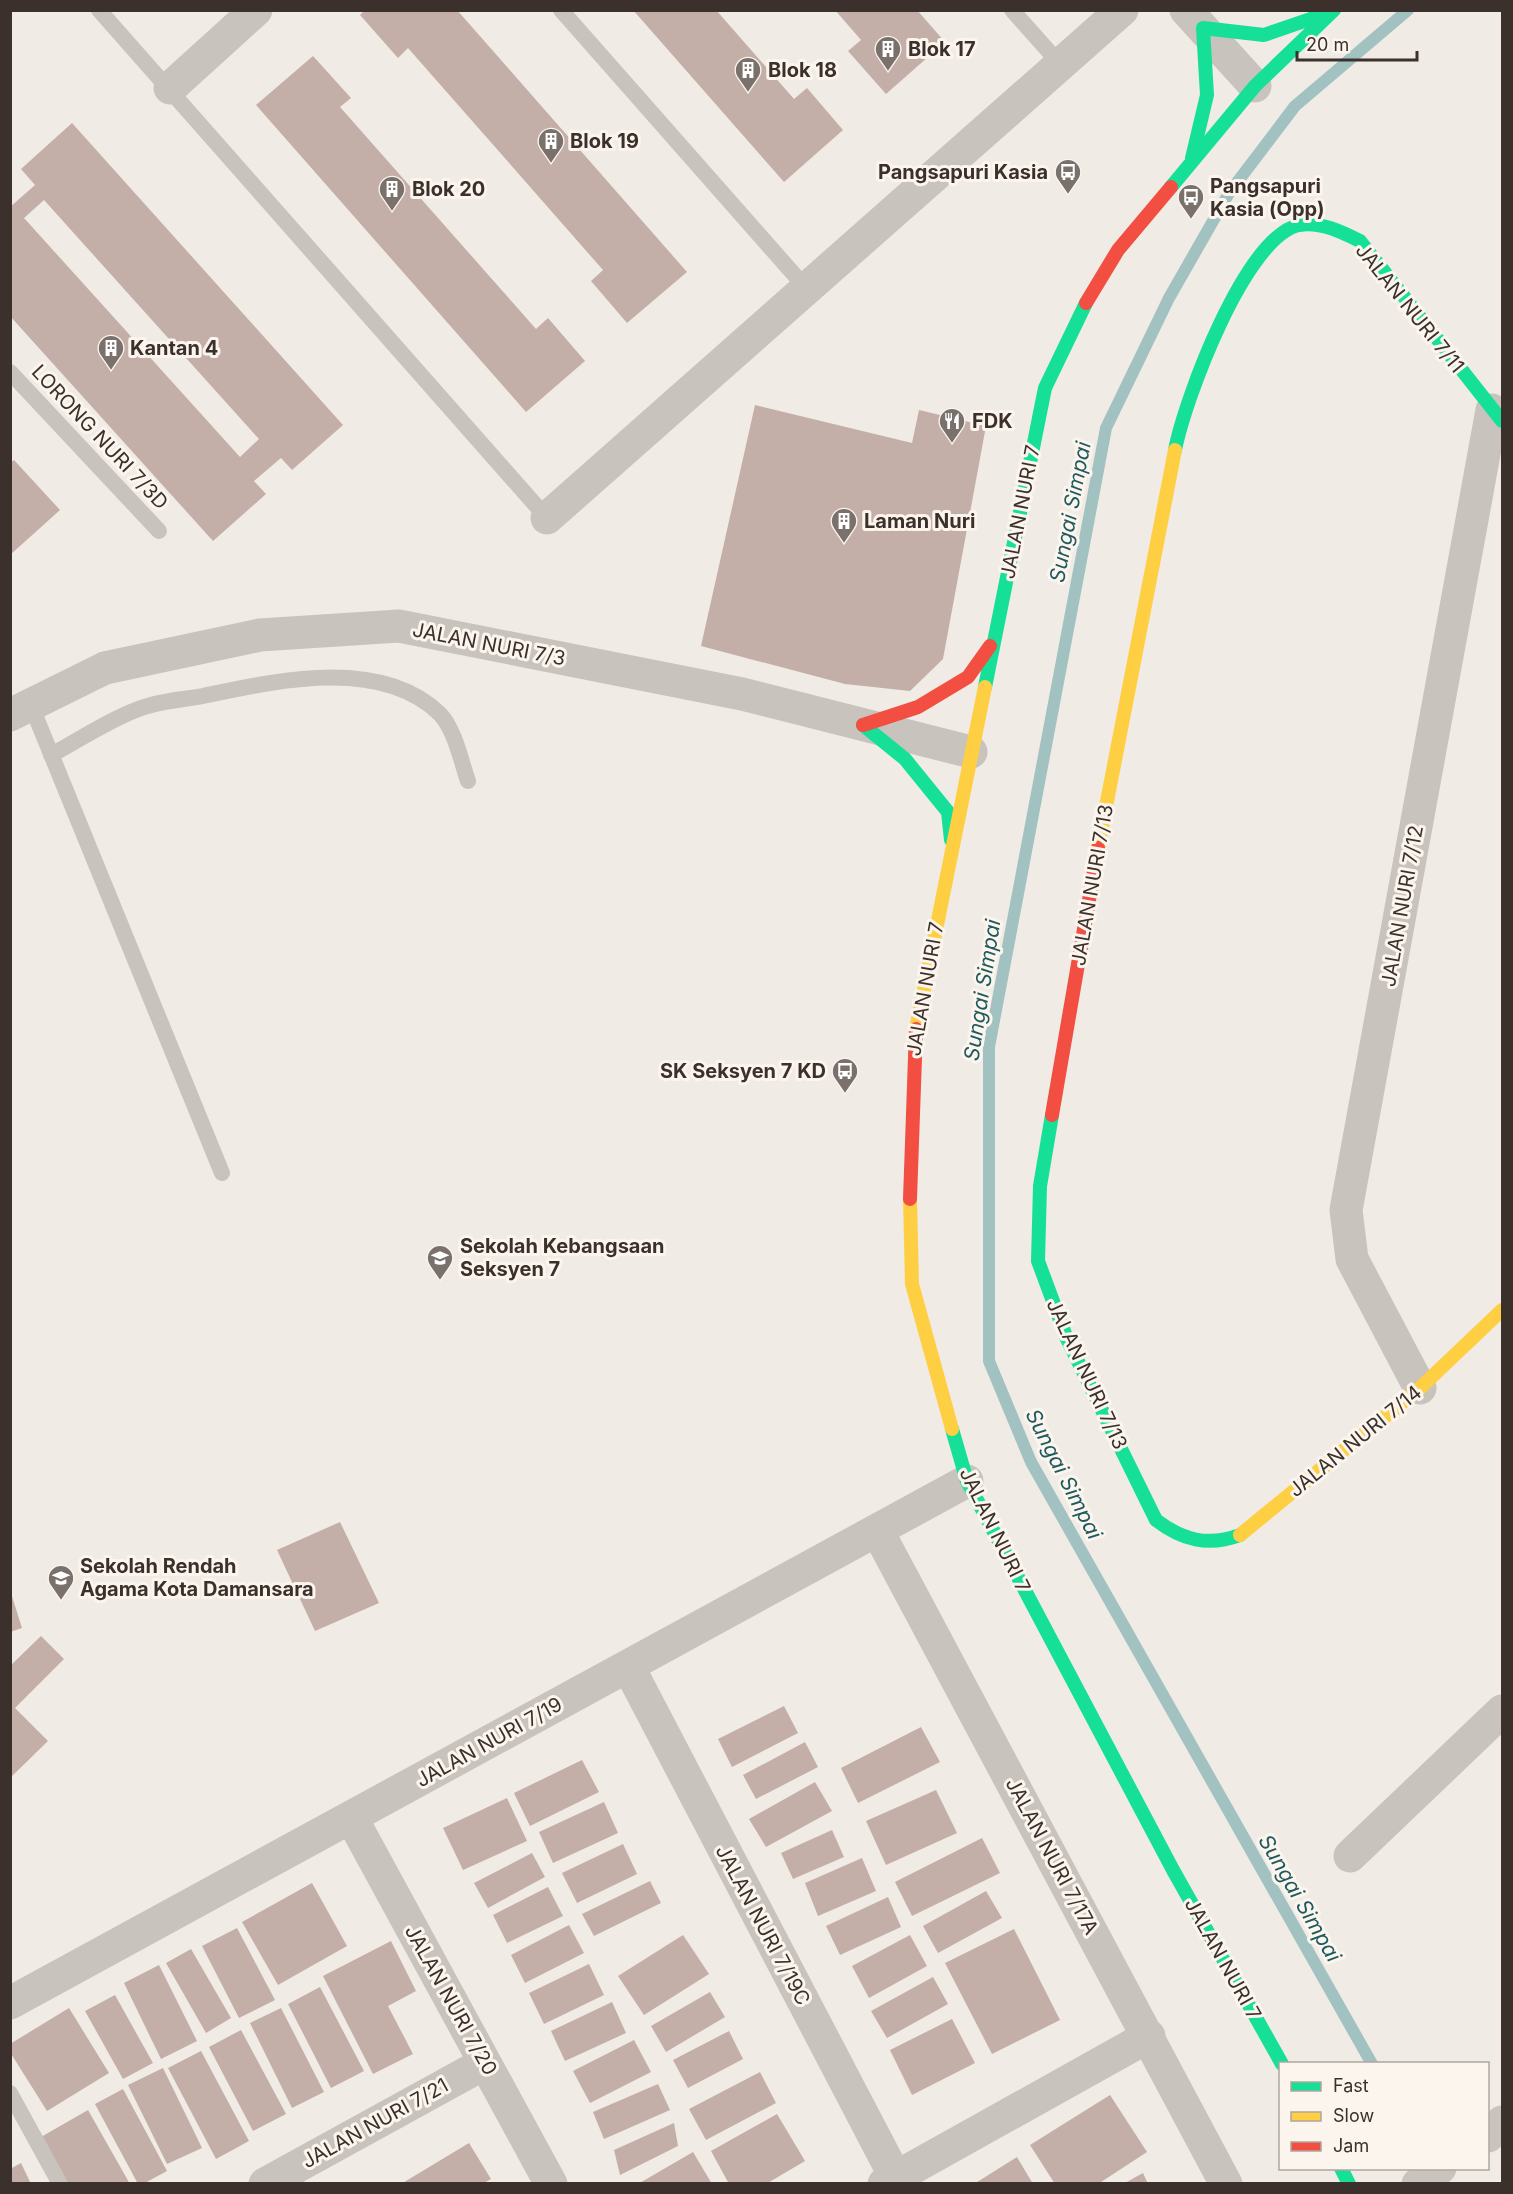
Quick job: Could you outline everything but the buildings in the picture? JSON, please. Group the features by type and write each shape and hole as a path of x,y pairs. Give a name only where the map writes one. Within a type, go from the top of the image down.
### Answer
{"street":[{"path":"170,88 256,10"},
{"path":"547,518 1122,10"},
{"path":"1194,19 1264,35 1333,11"},
{"name":"JALAN NURI 7","path":"1281,2062 1173,1870 967,1481 912,1284 909,1177 914,1036 1045,388 1082,310 1118,250 1255,86 1333,11"},
{"path":"1194,19 1255,86"},
{"path":"1191,162 1207,95 1194,19"},
{"name":"JALAN NURI 7/11","path":"1300,225 1330,227 1360,241 1497,415"},
{"name":"JALAN NURI 7/13","path":"1191,1542 1171,1532 1156,1520 1067,1339 1038,1261 1040,1186 1097,853 1177,438 1220,321 1236,293 1258,255 1277,236 1300,225"},
{"name":"JALAN NURI 7/12","path":"1420,1388 1352,1259 1346,1209 1497,415"},
{"name":"JALAN NURI 7/3","path":"21,710 105,668 260,635 399,626 742,694 971,752"},
{"path":"863,725 918,707 968,677 993,642"},
{"path":"863,725 905,759 948,812 952,845"},
{"name":"JALAN NURI 7/14","path":"1191,1542 1215,1543 1239,1536 1420,1388 1503,1310"},
{"name":"JALAN NURI 7/19","path":"10,2004 967,1481"},
{"name":"JALAN NURI 7/17A","path":"877,1530 1226,2184"},
{"name":"JALAN NURI 7/19C","path":"628,1666 893,2181"},
{"path":"1350,1856 1503,1711"},
{"name":"JALAN NURI 7/20","path":"351,1817 551,2184"},
{"path":"893,2181 1149,2036"},
{"name":"JALAN NURI 7/21","path":"265,2184 485,2063"},
{"path":"1489,2135 1503,2122"},
{"path":"1342,2170 1349,2184"},
{"path":"1418,2184 1439,2170"}],"lane":[{"path":"99,10 547,518"},
{"path":"561,10 806,288"},
{"path":"1012,10 1060,64"},
{"name":"LORONG NURI 7/3D","path":"10,372 159,531"},
{"path":"51,755 137,709 245,687 334,676 362,679 389,686 440,714 449,728 468,781"},
{"path":"21,710 51,755 222,1173"},
{"path":"10,2094 60,2184"}],"waterway":[{"name":"Sungai Simpai","path":"1371,2062 1031,1462 989,1361 989,1047 1106,428 1169,298 1229,193 1295,106 1408,10"}],"traffic: fast":[{"path":"1171,187 1255,86 1334,10"},
{"path":"1192,158 1207,95 1203,28 1264,35 1322,15"},
{"path":"1175,450 1204,360 1239,288 1258,258 1279,236 1299,225 1307,224 1331,228 1360,241 1502,421"},
{"path":"985,687 1045,388 1086,303"},
{"path":"863,725 905,759 948,812 951,840"},
{"path":"1052,1115 1040,1186 1038,1261 1067,1339 1156,1520 1196,1540 1217,1541 1240,1535"},
{"path":"952,1429 967,1481 1173,1870 1281,2062"},
{"path":"1342,2170 1349,2184"}],"traffic: slow":[{"path":"1098,848 1175,450"},
{"path":"916,1029 985,687"},
{"path":"910,1199 912,1284 952,1429"},
{"path":"1240,1535 1420,1388 1502,1310"}],"traffic: jam":[{"path":"1086,303 1118,250 1171,187"},
{"path":"863,725 918,707 968,677 990,646"},
{"path":"1052,1115 1098,848"},
{"path":"910,1199 916,1029"}],"place":[{"name":"Blok 17","path":"888,72"},
{"name":"Blok 18","path":"748,93"},
{"name":"Blok 19","path":"551,164"},
{"name":"Pangsapuri Kasia","path":"1068,195"},
{"name":"Blok 20","path":"392,212"},
{"name":"Pangsapuri Kasia (Opp)","path":"1191,220"},
{"name":"Kantan 4","path":"111,371"},
{"name":"FDK","path":"952,444"},
{"name":"Laman Nuri","path":"844,544"},
{"name":"SK Seksyen 7 KD","path":"845,1094"},
{"name":"Sekolah Kebangsaan Seksyen 7","path":"440,1281"},
{"name":"Sekolah Rendah Agama Kota Damansara","path":"61,1601"}]}
